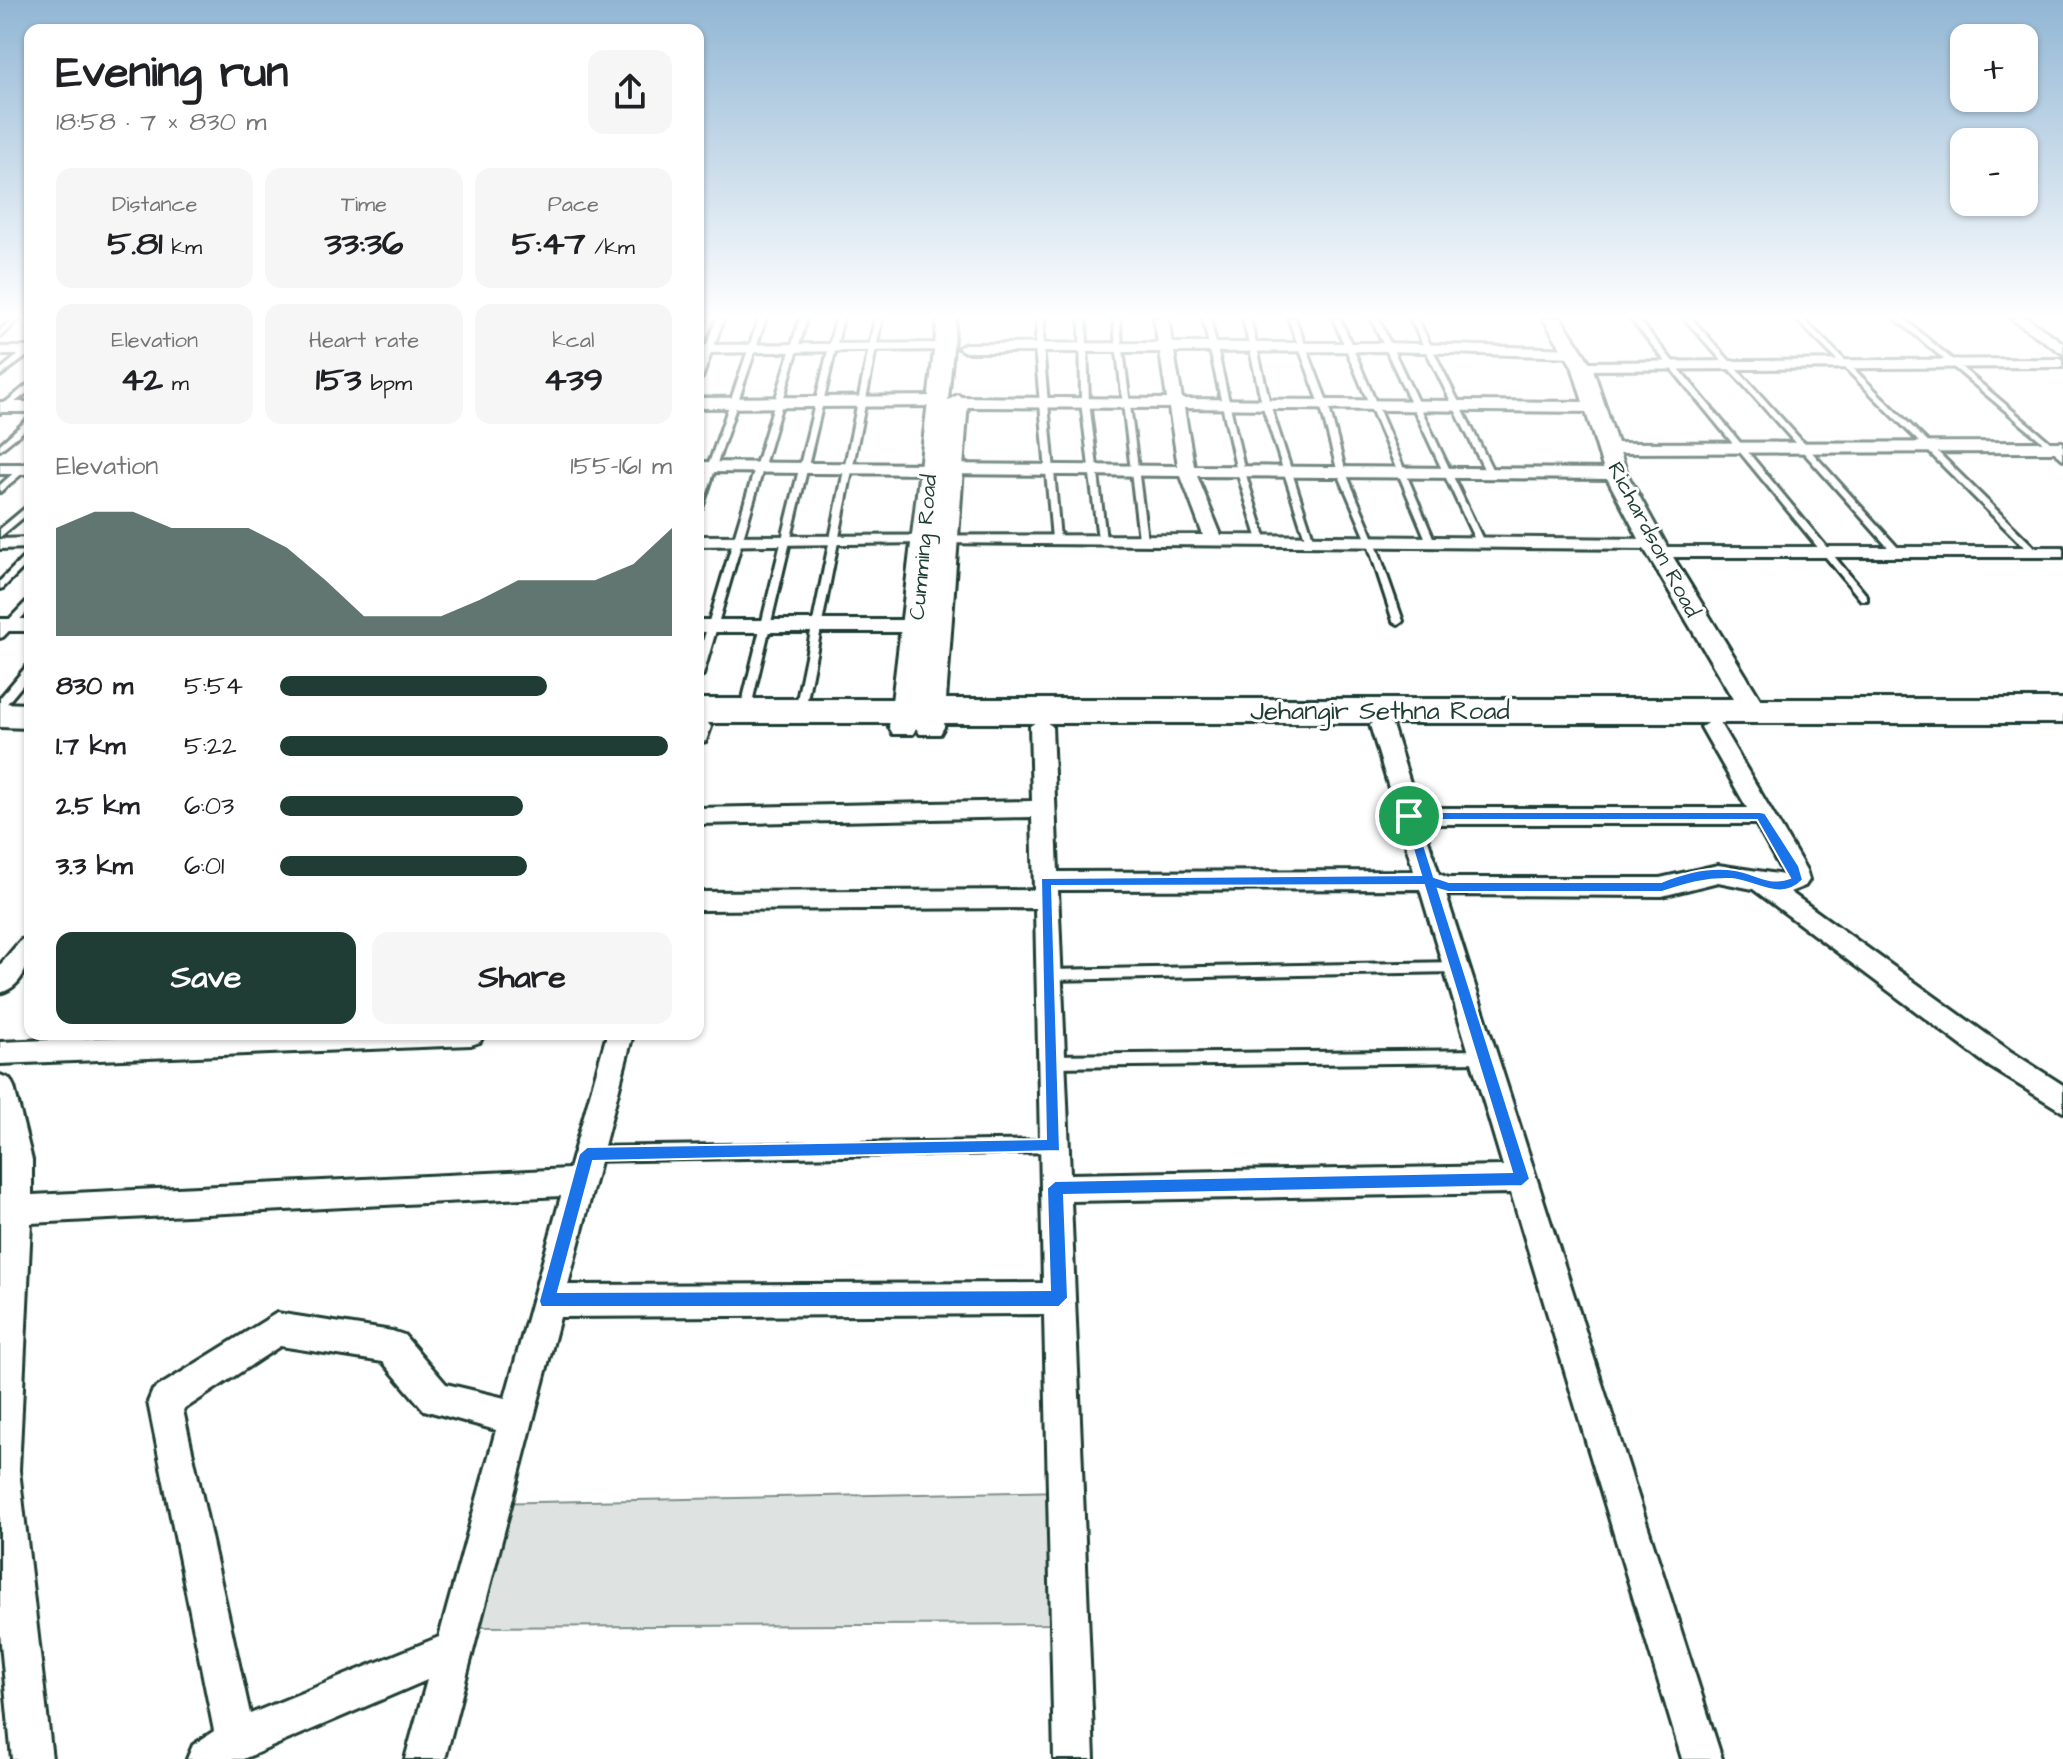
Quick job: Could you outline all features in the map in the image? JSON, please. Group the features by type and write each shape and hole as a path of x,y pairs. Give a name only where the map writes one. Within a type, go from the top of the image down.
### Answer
{"highway":[{"name":"Jehangir Sethna Road","path":"704,723 745,711 800,710 1041,726 2063,727"},
{"name":"Jehangir Sethna Road","path":"704,725 917,719 1753,710 2063,711"},
{"path":"0,715 24,716"},
{"path":"0,731 24,731"}],"street":[{"name":"Richardson Road","path":"1593,400 1616,474 1655,548 1753,710"},
{"name":"Cumming Road","path":"917,719 934,539 929,467 948,402"},
{"name":"Cumming Road","path":"917,719 915,626 953,468 948,402"},
{"path":"704,403 1085,402 1595,407"},
{"path":"1177,403 1187,471 1214,540"},
{"path":"2,409 24,407"},
{"path":"1608,448 1930,447 2059,450"},
{"path":"0,469 24,467"},
{"path":"705,467 1616,474"},
{"path":"704,541 1143,539 1480,542 1825,552 2063,552"},
{"path":"0,544 24,543"},
{"path":"3,628 24,626"},
{"path":"705,626 915,626"},
{"path":"1381,725 1702,1759"},
{"path":"1041,726 1074,1759"},
{"path":"1712,727 1797,880 1781,886 1763,885"},
{"path":"704,816 1043,809"},
{"path":"1409,816 1760,816"},
{"path":"704,901 1429,880 1448,887 1662,887 1686,877 1734,874 1763,885 2000,1059 2063,1100"},
{"path":"0,983 24,954"},
{"path":"0,1053 96,1042 179,1040"},
{"path":"425,1759 618,1040"},
{"path":"0,1087 8,1164 17,1210 2,1470 32,1759"},
{"path":"17,1210 583,1168"},
{"path":"1055,1188 1522,1179"},
{"path":"547,1301 1059,1298"},
{"path":"454,1650 222,1750 165,1402 277,1329 392,1347 436,1398 516,1418"}],"lane":[{"path":"705,467 735,400"},
{"path":"1226,400 1241,472 1262,540"},
{"path":"1265,400 1310,541"},
{"path":"1322,400 1342,473 1371,541 1398,621"},
{"path":"1372,400 1431,542"},
{"path":"1412,400 1480,542"},
{"path":"1453,400 1490,473"},
{"path":"1699,400 1864,598"},
{"path":"1758,400 1897,552"},
{"path":"1882,400 2034,552"},
{"path":"1998,400 2059,450"},
{"path":"705,626 738,540 779,402"},
{"path":"745,711 820,402"},
{"path":"800,710 863,402"},
{"path":"1045,402 1056,539"},
{"path":"1085,402 1102,539"},
{"path":"1125,403 1143,539"},
{"path":"0,448 24,427"},
{"path":"0,489 24,469"},
{"path":"0,534 24,512"},
{"path":"0,586 24,562"},
{"path":"3,628 24,609"},
{"path":"0,705 24,676"},
{"path":"1049,975 1456,967"},
{"path":"1051,1061 1484,1056"},
{"path":"583,1168 1054,1146"}],"shaded area":[{"path":"1065,1491 1069,1624 460,1627 493,1503"}],"route":[{"path":"1409,816 1429,880 1046,881 1054,1146 587,1154 547,1301 1059,1298 1055,1188 1522,1179 1429,880 1448,887 1662,887 1686,877 1734,874 1763,885 1781,886 1797,880 1794,870 1760,816 1409,816"}]}
